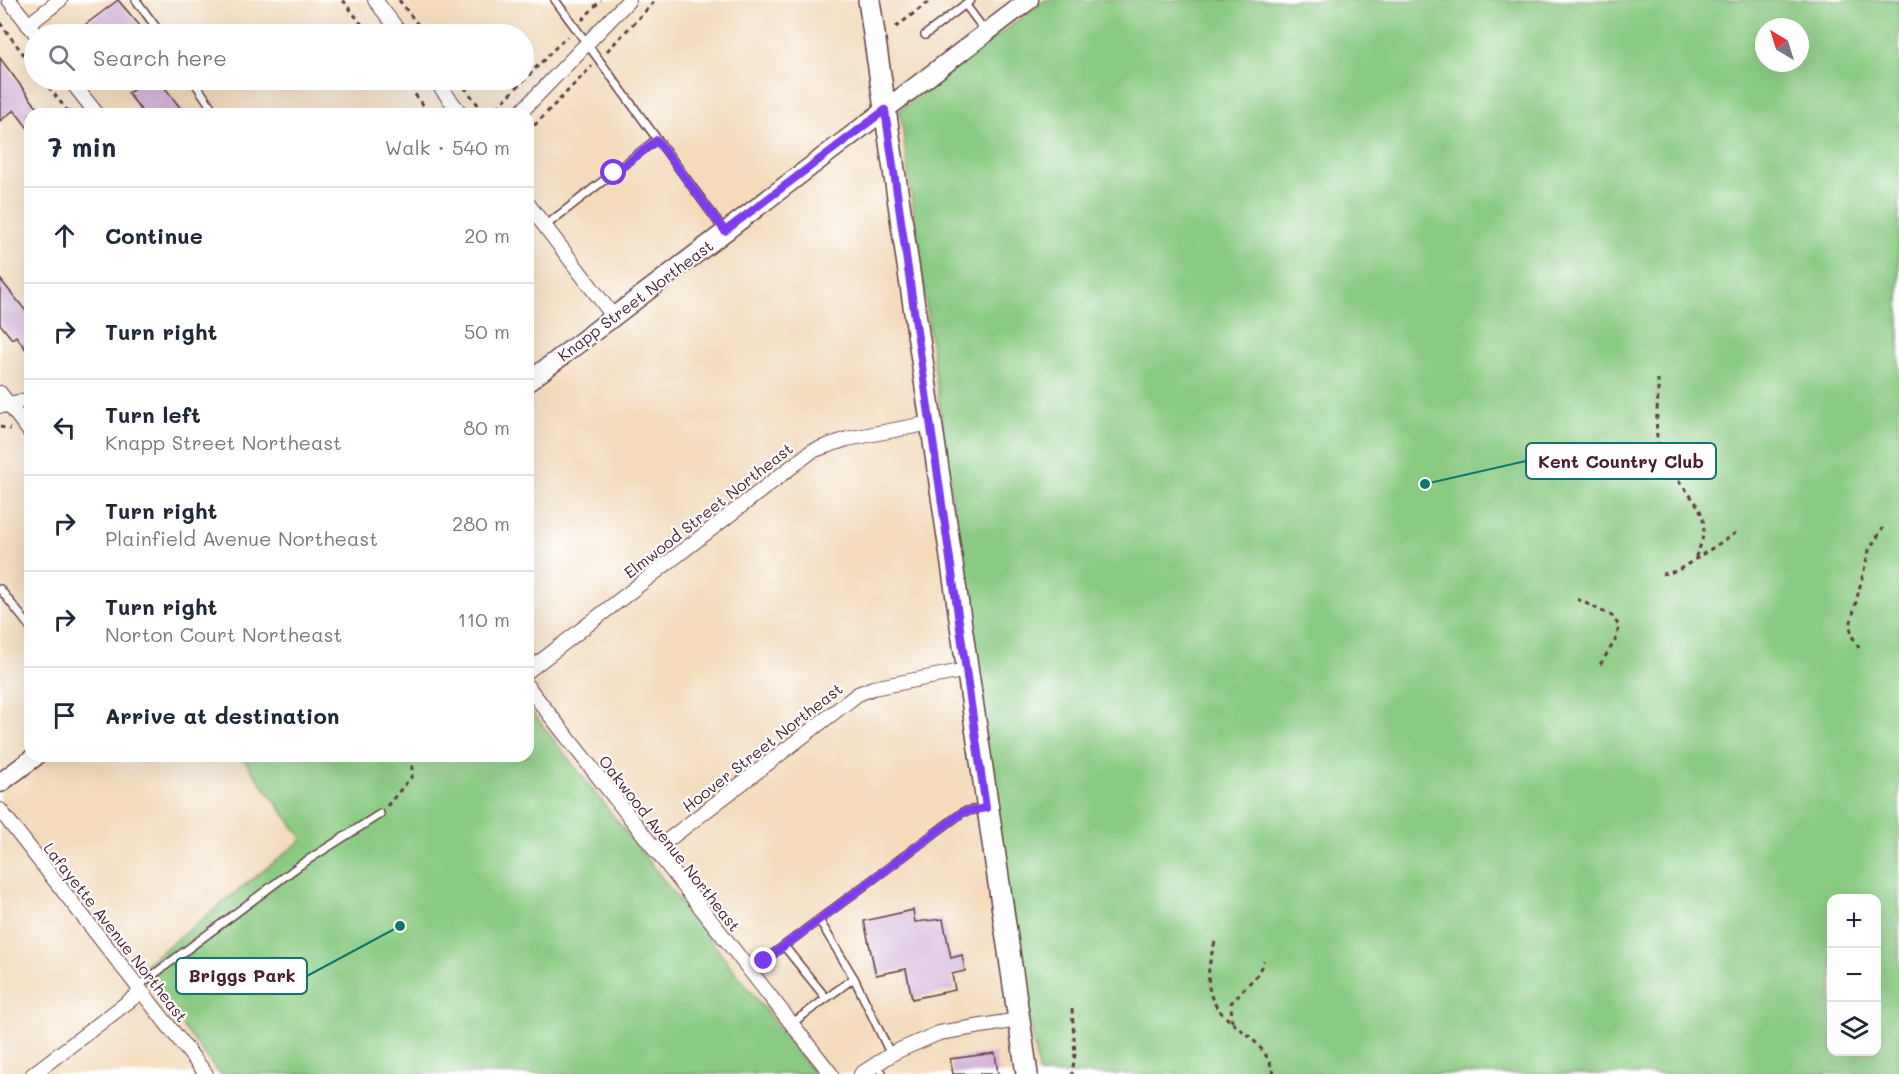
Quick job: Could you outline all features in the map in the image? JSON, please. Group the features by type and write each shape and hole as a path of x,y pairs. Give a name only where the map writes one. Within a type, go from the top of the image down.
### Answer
{"main road":[{"path":"869,0 986,808 1027,1074"}],"street":[{"path":"9,0 27,24"},
{"path":"38,24 60,0"},
{"path":"375,0 393,24"},
{"path":"525,108 629,0"},
{"name":"Knapp Street Northeast","path":"534,377 885,110 1021,2"},
{"path":"78,90 92,108"},
{"path":"442,90 456,108"},
{"path":"534,212 613,316"},
{"path":"0,393 5,406 24,426"},
{"path":"5,406 24,401"},
{"name":"Elmwood Street Northeast","path":"534,666 812,451 847,439 931,423"},
{"name":"Hoover Street Northeast","path":"655,850 858,694 873,688 967,670"},
{"name":"Oakwood Avenue Northeast","path":"534,695 831,1074"},
{"path":"0,783 28,762"},
{"name":"Lafayette Avenue Northeast","path":"0,810 206,1074"},
{"path":"33,1074 139,989"},
{"path":"861,1074 880,1069 891,1054 939,1033 1018,1020"}],"lane":[{"path":"136,0 154,24"},
{"path":"555,0 725,231"},
{"path":"925,35 968,2 986,32"},
{"path":"200,90 212,108"},
{"path":"545,226 657,140"},
{"path":"0,589 24,619"},
{"path":"750,972 963,812 986,808"},
{"path":"139,989 300,865 380,814"},
{"path":"819,920 854,978 891,1054"},
{"path":"784,946 826,998"},
{"path":"791,1024 854,978"}],"path":[{"path":"343,0 361,24"},
{"path":"399,0 417,24"},
{"path":"534,69 601,0"},
{"path":"896,27 925,2 931,0"},
{"path":"0,23 24,55"},
{"path":"51,90 65,108"},
{"path":"412,90 425,108"},
{"path":"467,90 480,108"},
{"path":"497,108 514,90"},
{"path":"1658,380 1660,454 1697,503 1705,522 1703,540 1695,558"},
{"path":"1859,648 1852,636 1850,626 1869,550 1883,528"},
{"path":"1662,574 1677,571 1737,532"},
{"path":"1577,599 1612,616 1618,626 1616,639 1600,665"},
{"path":"380,814 412,776 412,762"},
{"path":"1215,942 1208,976 1208,993 1233,1023 1262,1051 1274,1074"},
{"path":"1233,1023 1231,1003 1257,975 1264,961"},
{"path":"1072,1009 1075,1054 1072,1074"}],"green space":[{"path":"1045,0 1899,0 1899,1074 1039,1074 1000,858 900,110"},
{"path":"534,715 815,1074 220,1074 138,970 303,839 245,762 534,762"}],"building":[{"path":"118,0 138,24 86,24"},
{"path":"0,58 38,108 24,108 24,123 14,110 0,121"},
{"path":"133,90 167,90 180,108 139,108 128,93"},
{"path":"0,279 24,309 24,347 16,336 12,339 0,324"},
{"path":"913,910 915,922 943,919 951,958 962,955 965,971 952,974 955,990 912,999 906,969 876,975 864,921"},
{"path":"995,1053 998,1074 953,1074 950,1059"}],"place":[{"name":"Kent Country Club","path":"1425,484"},
{"name":"Briggs Park","path":"400,926"}],"route":[{"path":"614,173 657,140 725,231 885,110 986,808 963,812 764,961"}]}
